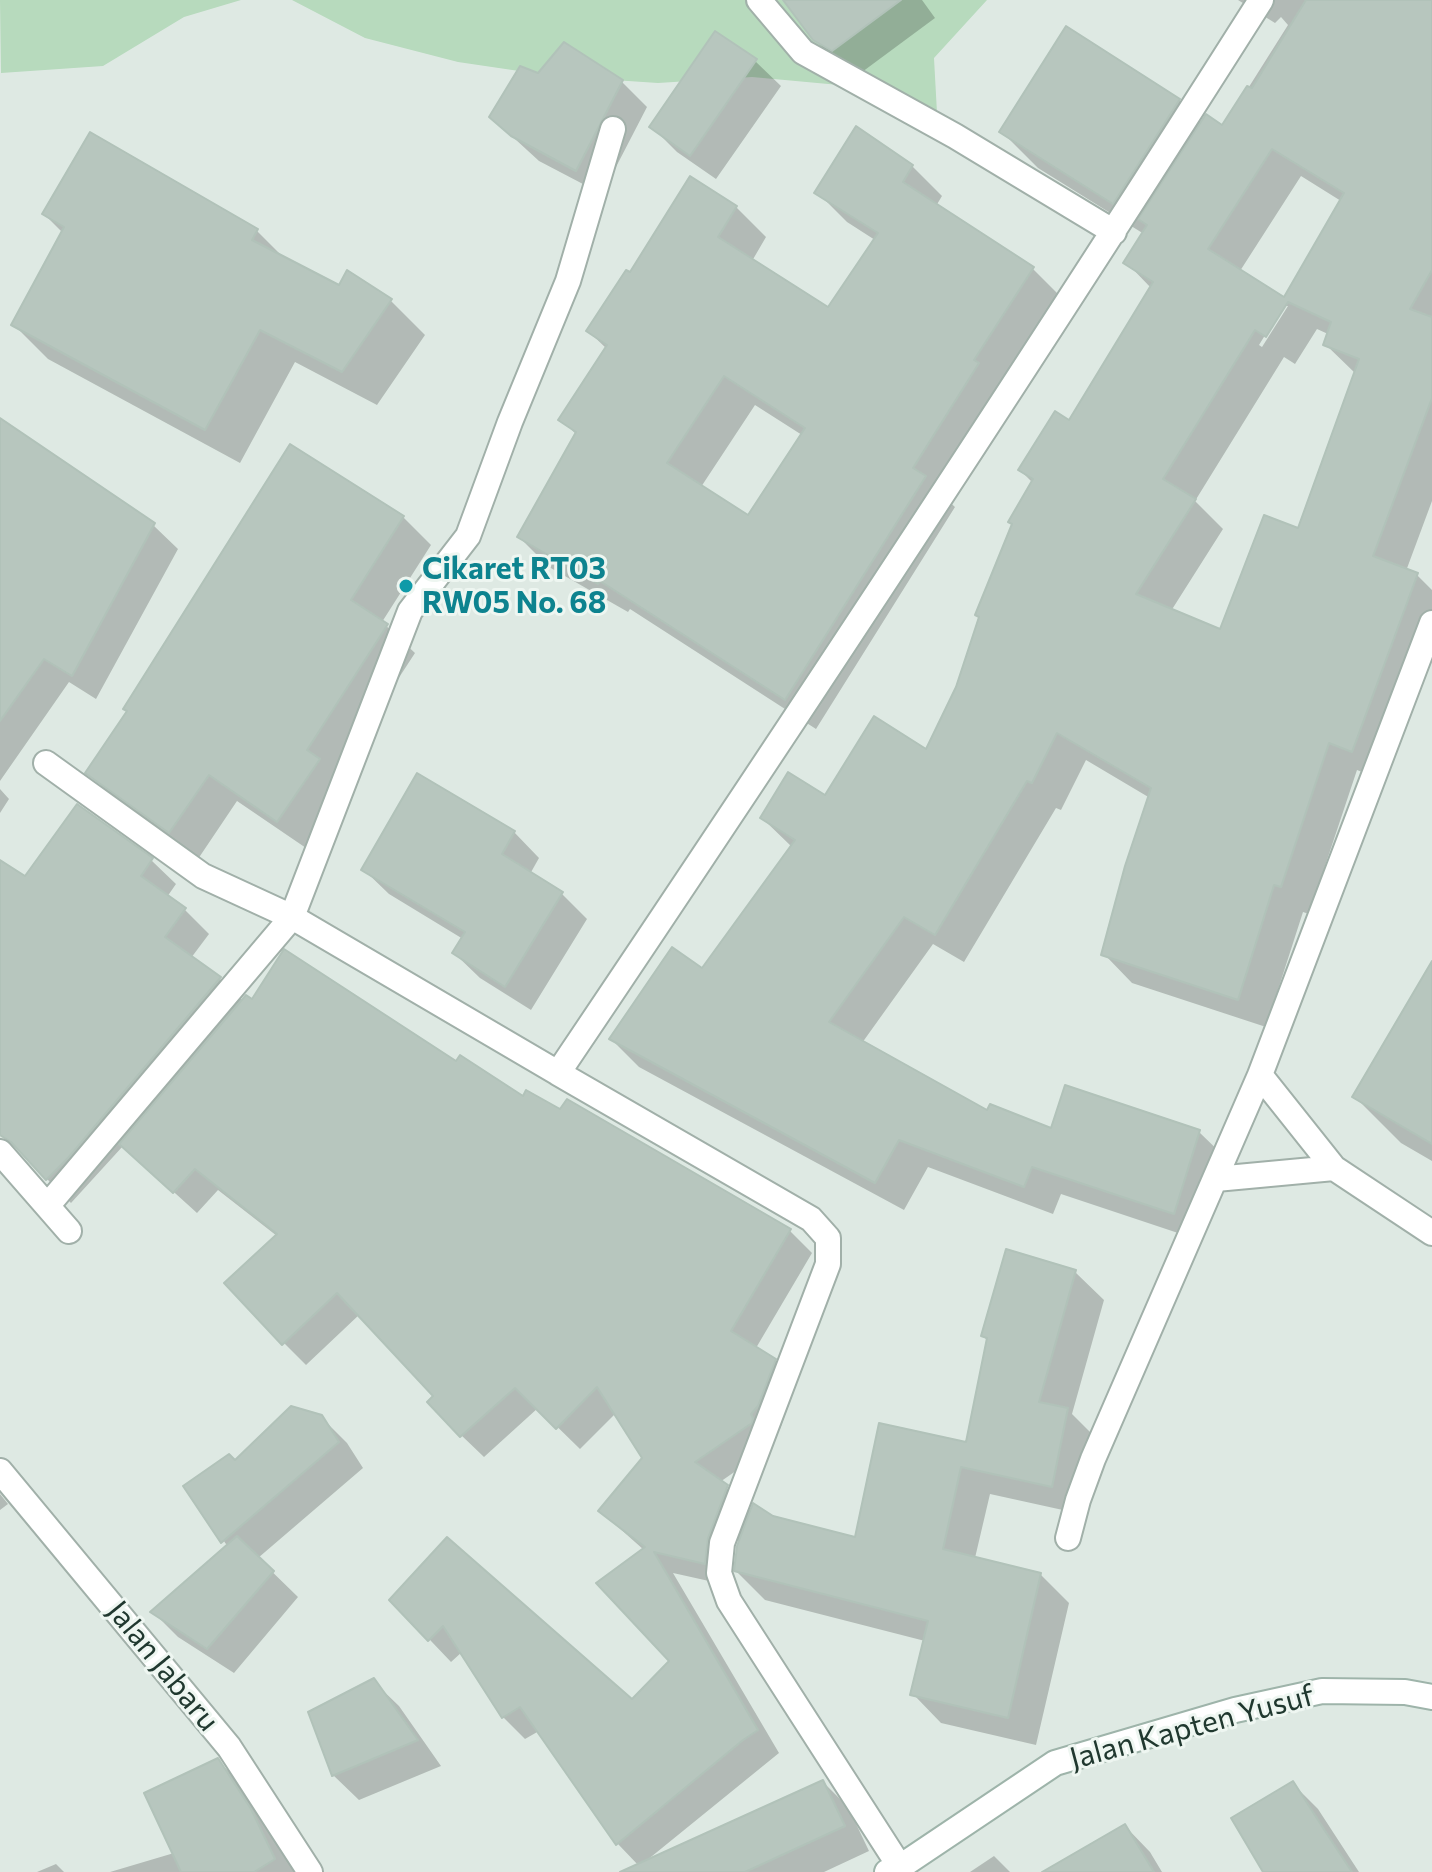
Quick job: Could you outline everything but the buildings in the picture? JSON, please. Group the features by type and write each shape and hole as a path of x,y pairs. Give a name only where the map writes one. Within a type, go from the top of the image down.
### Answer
{"street":[{"path":"759,0 803,52 955,136 1114,232"},
{"path":"558,1073 772,755 1114,232 1261,0"},
{"path":"48,1205 292,917 410,611 468,536 510,422 568,281 613,129"},
{"path":"1068,1538 1093,1459 1260,1075 1432,623"},
{"path":"46,763 203,876 292,917 811,1219 828,1238 828,1264 722,1543 719,1573 729,1601 894,1870"},
{"path":"1260,1075 1334,1168 1432,1233"},
{"path":"0,1152 69,1231"},
{"path":"1216,1179 1334,1168"},
{"name":"Jalan Jabaru","path":"0,1471 229,1747 310,1872"},
{"name":"Jalan Kapten Yusuf","path":"894,1870 1055,1763 1235,1710 1322,1691 1405,1692 1432,1697"}],"green space":[{"path":"0,0 241,0 184,17 103,66 1,73"},
{"path":"292,0 987,0 934,58 937,113 850,86 752,77 658,83 553,76 458,62 365,38"}],"place":[{"name":"Cikaret RT03 RW05 No. 68","path":"406,586"}]}
